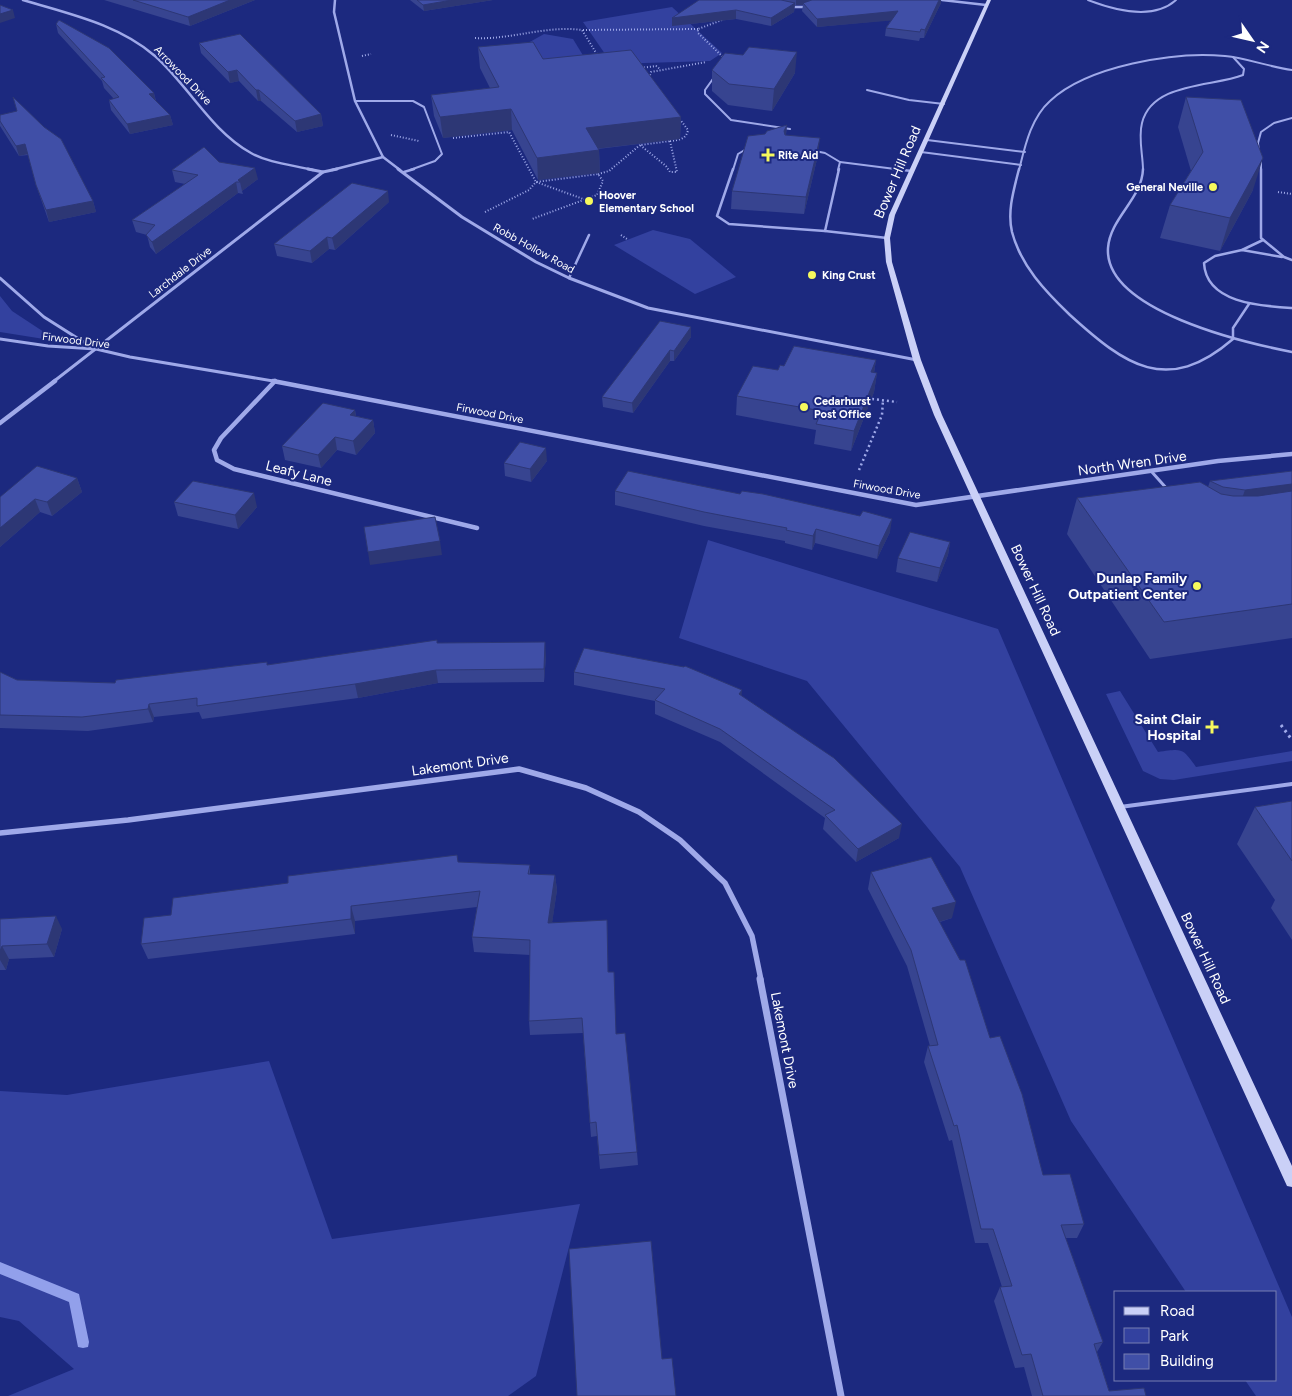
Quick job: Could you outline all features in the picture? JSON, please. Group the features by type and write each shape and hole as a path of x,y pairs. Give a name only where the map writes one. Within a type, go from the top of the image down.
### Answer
{"main road":[{"name":"Bower Hill Road","path":"987,3 944,104 892,215 887,238 889,262 916,360 975,498 1010,567 1292,1181"}],"street":[{"name":"Arrowood Drive","path":"23,0 100,24 124,34 155,56 235,143 253,154 278,162 323,172"},
{"name":"Robb Hollow Road","path":"335,0 334,12 355,101 382,157 462,217 536,262 569,278 648,308 916,360"},
{"path":"942,0 987,3"},
{"path":"782,6 810,7"},
{"name":"Larchdale Drive","path":"0,423 323,172 382,157"},
{"path":"0,278 27,306 57,328 96,349"},
{"name":"Firwood Drive","path":"0,338 48,346 96,349 130,357 275,381 916,505 975,498"},
{"name":"Leafy Lane","path":"275,381 221,438 214,450 217,460 234,469 477,528"},
{"name":"North Wren Drive","path":"975,498 1151,471 1292,454"},
{"name":"Lakemont Drive","path":"0,833 128,820 519,769 586,788 639,812 680,840 725,882 752,936 841,1396"}],"lane":[{"path":"1088,0 1102,6 1134,11 1164,8 1173,4 1176,0"},
{"path":"1234,340 1210,359 1199,365 1184,369 1148,367 1116,354 1055,302 1034,279 1019,254 1010,226 1010,211 1021,165 1037,116 1052,100 1068,88 1088,78 1116,68 1148,61 1190,56 1233,57 1292,70"},
{"path":"1233,57 1244,69 1243,75 1183,89 1160,101 1145,114 1139,129 1143,171 1141,182 1114,230 1108,249 1110,266 1118,279 1133,293 1158,309 1188,324 1234,340 1292,352"},
{"path":"715,76 705,90 705,94 731,120 790,129"},
{"path":"868,90 909,100 944,104"},
{"path":"355,101 413,100 424,107 442,154 435,161 404,172"},
{"path":"1284,257 1261,238 1261,164 1258,143 1261,132 1274,123 1292,118"},
{"path":"927,140 1025,152"},
{"path":"756,148 745,149 738,154 717,216 729,224 825,230 887,238"},
{"path":"808,151 825,153 840,162 912,171"},
{"path":"921,152 1021,165"},
{"path":"825,230 840,162"},
{"path":"569,278 589,235"},
{"path":"1263,240 1242,250 1215,256 1204,262 1202,271 1207,280 1217,289 1249,304 1292,308"},
{"path":"1242,250 1292,260"},
{"path":"1234,340 1233,328 1249,304"},
{"path":"1151,471 1172,494"},
{"path":"1120,807 1292,784"}],"path":[{"path":"475,38 486,39 556,26 582,30 698,29 726,18"},
{"path":"698,29 698,33 726,59 716,61"},
{"path":"582,30 603,63"},
{"path":"359,56 371,54"},
{"path":"648,80 651,72 660,69 707,62"},
{"path":"637,68 656,66 660,69"},
{"path":"488,210 529,190 536,182 609,171 640,145 670,142 684,138 688,135 688,130 677,116"},
{"path":"461,137 510,132 536,182 587,200"},
{"path":"390,135 422,142"},
{"path":"640,145 666,166 670,172 677,172 670,142"},
{"path":"532,219 587,200 596,195 601,189 603,181 598,174"},
{"path":"621,235 627,239"},
{"path":"872,399 897,402"},
{"path":"859,470 882,415 883,400"},
{"path":"1281,725 1292,740"}],"green space":[{"path":"672,7 722,53 710,61 612,64 583,22"},
{"path":"544,34 573,39 584,57 489,65"},
{"path":"653,230 690,239 736,277 695,294 614,245"},
{"path":"0,296 12,311 50,336 44,339 0,332"},
{"path":"708,540 998,629 1292,1317 1292,1396 1256,1396 1246,1381 1277,1381 1277,1291 1185,1291 1071,1121 960,867 807,681 679,638"},
{"path":"1120,691 1158,752 1181,751 1188,756 1196,767 1292,751 1292,761 1174,780 1160,779 1143,771 1106,694"},
{"path":"269,1061 332,1239 580,1204 536,1376 508,1396 8,1396 74,1369 19,1321 0,1317 0,1091 67,1095"}],"building":[{"path":"133,0 230,0 188,17"},
{"path":"417,0 452,0 423,5"},
{"path":"699,0 781,0 795,3 771,18 736,10 672,18"},
{"path":"812,0 939,0 925,30 921,29 920,32 886,28 898,11 817,19 803,3"},
{"path":"0,5 13,10 0,14"},
{"path":"59,20 109,48 154,93 149,94 170,115 127,124 109,100 119,97 101,78 105,77 56,24"},
{"path":"240,34 321,114 295,121 259,90 256,90 237,70 228,72 199,43"},
{"path":"533,42 543,59 631,50 681,117 586,128 599,150 537,158 511,109 440,117 431,95 499,87 478,47"},
{"path":"749,47 797,52 774,89 729,84 712,70 725,53 743,55"},
{"path":"13,97 44,127 61,139 93,201 46,210 36,185 25,144 16,146 0,121 0,115 17,111"},
{"path":"1186,97 1241,100 1263,158 1230,218 1170,205 1203,152"},
{"name":"Rite Aid","path":"787,125 784,131 785,135 820,138 806,197 732,191 748,136 765,134 767,131"},
{"path":"204,147 219,162 255,168 238,180 240,182 236,182 152,242 146,235 155,225 132,220 198,175 172,170"},
{"path":"352,183 388,191 332,238 327,237 310,251 274,244"},
{"path":"660,321 691,327 674,351 670,350 632,403 602,397"},
{"name":"Cedarhurst Post Office","path":"794,346 876,360 871,372 877,373 854,431 816,424 822,411 737,396 753,366 778,370 780,365 784,366"},
{"path":"323,403 355,410 350,415 373,420 353,441 335,437 318,455 282,446"},
{"path":"520,442 546,448 530,469 504,463"},
{"path":"37,466 77,478 47,502 35,499 0,528 0,497"},
{"path":"628,471 740,494 742,491 763,494 860,516 863,511 892,519 879,546 816,529 813,536 786,530 787,528 704,512 615,491"},
{"path":"1292,471 1292,484 1245,490 1223,487 1210,481"},
{"path":"193,481 254,493 235,515 174,502"},
{"name":"Dunlap Family Outpatient Center","path":"1200,482 1221,494 1233,496 1258,496 1292,491 1292,604 1164,622 1077,498"},
{"path":"435,517 440,541 368,552 364,527"},
{"path":"910,532 950,542 940,568 898,558"},
{"path":"437,640 437,643 545,642 544,669 436,670 355,684 197,706 197,698 149,704 148,709 82,717 0,715 0,672 17,680 115,683 116,680 267,662 267,665"},
{"path":"584,648 685,666 742,690 739,694 834,758 902,824 858,849 825,815 835,810 720,729 655,700 665,689 574,672"},
{"path":"1292,801 1292,861 1255,807"},
{"path":"457,855 458,862 530,865 528,874 555,875 548,923 607,920 608,972 614,972 616,1034 625,1033 637,1152 599,1155 596,1122 590,1123 582,1018 529,1021 530,940 472,937 480,891 351,906 351,919 141,944 144,918 171,915 173,898 288,883 288,876"},
{"path":"931,857 956,902 932,908 960,960 965,960 990,1038 1000,1036 1022,1094 1043,1175 1070,1174 1084,1224 1061,1225 1103,1342 1094,1344 1109,1391 1144,1388 1146,1396 1043,1396 1031,1354 1022,1355 1000,1287 1012,1286 993,1229 981,1229 957,1125 954,1126 928,1046 938,1045 911,950 871,872"},
{"path":"56,916 47,944 2,946 0,951 0,919"},
{"path":"651,1241 662,1359 672,1358 676,1396 577,1396 569,1249"}],"waterway":[{"path":"0,1268 75,1298 83,1342"}],"place":[{"name":"Rite Aid","path":"768,155"},
{"name":"General Neville","path":"1213,187"},
{"name":"Hoover Elementary School","path":"589,201"},
{"name":"King Crust","path":"812,275"},
{"name":"Cedarhurst Post Office","path":"804,407"},
{"name":"Dunlap Family Outpatient Center","path":"1197,586"},
{"name":"Saint Clair Hospital","path":"1212,727"}]}
